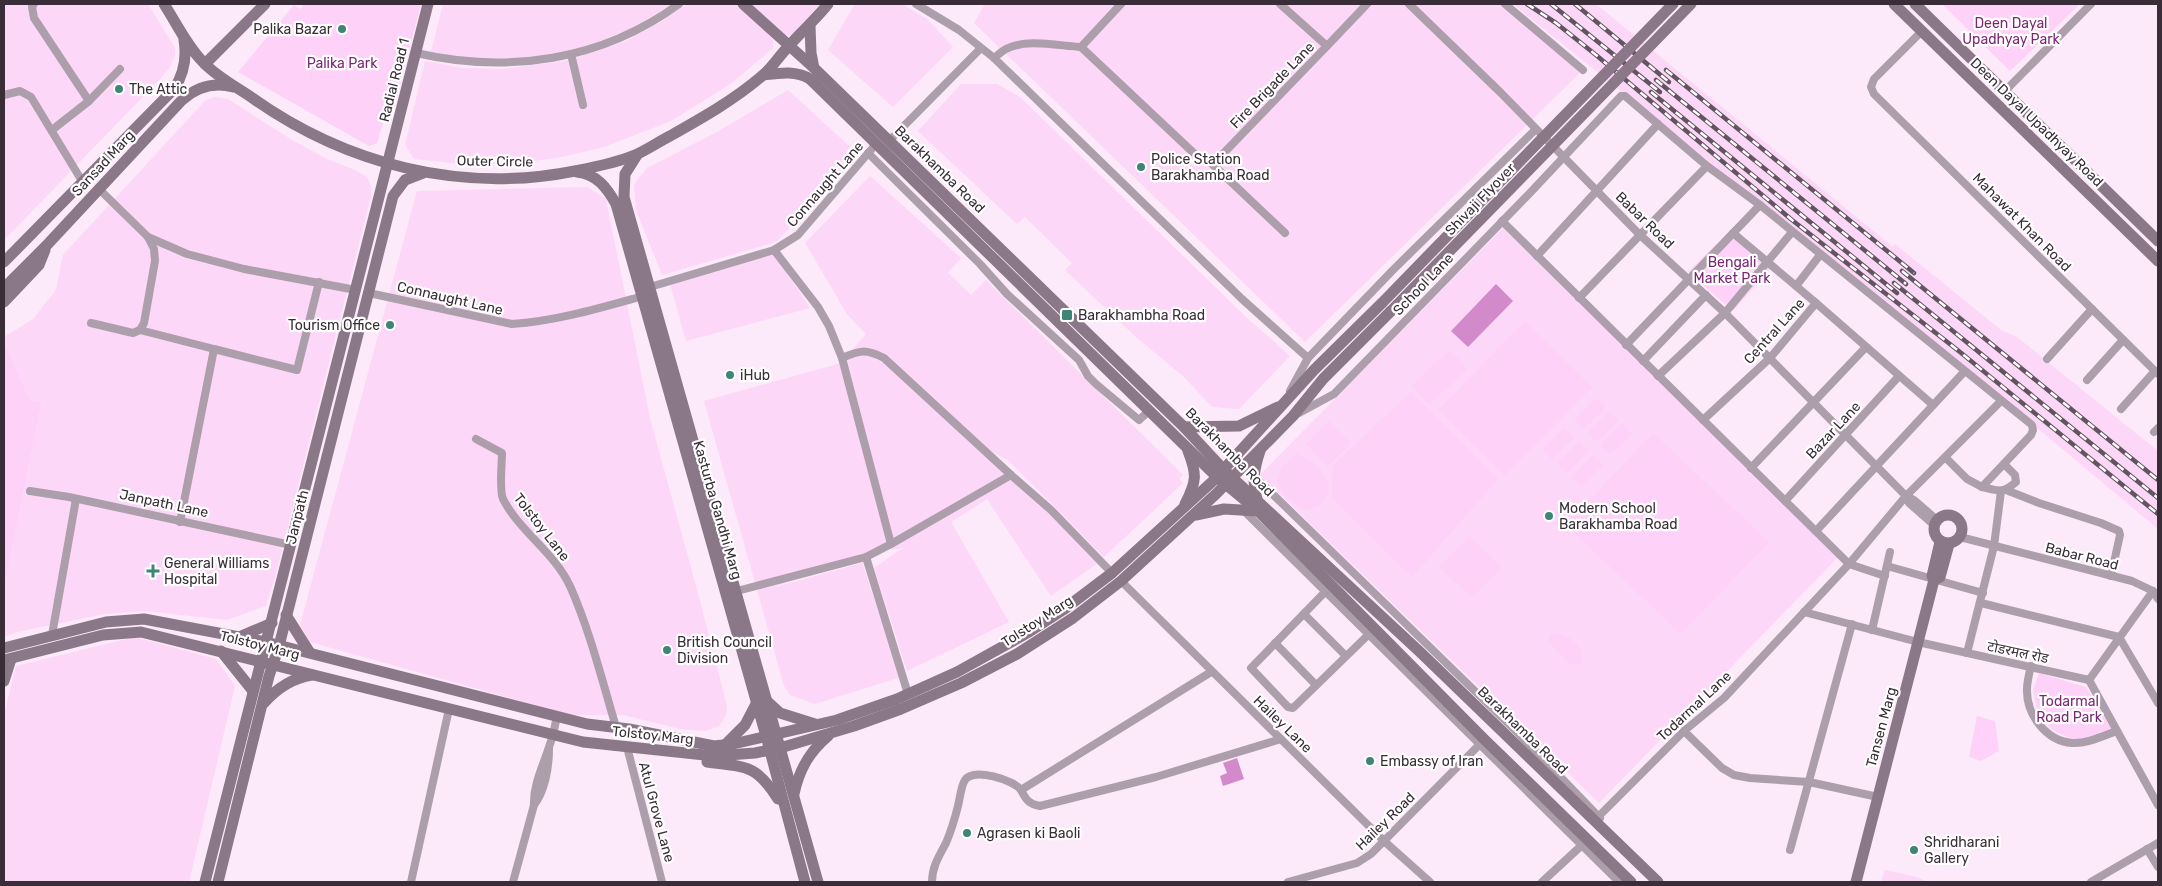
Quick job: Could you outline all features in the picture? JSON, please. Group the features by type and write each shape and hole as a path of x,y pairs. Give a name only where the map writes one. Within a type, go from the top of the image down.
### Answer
{"main road":[{"name":"Outer Circle","path":"164,4 205,64 220,77 293,125 325,141 388,164 423,173 495,178 535,178 571,172 637,155 707,115 763,75 810,26 828,4"},
{"path":"205,64 265,4"},
{"name":"Radial Road 1","path":"388,164 428,4"},
{"name":"Barakhamba Road","path":"743,4 814,68 1184,427 1225,477"},
{"name":"Shivaji Flyover","path":"1225,477 1282,406 1314,370 1382,303 1673,4"},
{"name":"Shivaji Flyover","path":"1225,477 1263,445 1293,416 1323,379 1691,4"},
{"name":"Deen Dayal Upadhyay Road","path":"1894,4 2158,262"},
{"name":"Deen Dayal Upadhyay Road","path":"1915,4 2158,241"},
{"path":"810,26 811,53 814,68"},
{"name":"Sansad Marg","path":"4,262 174,89 185,65 185,48 181,31"},
{"name":"Barakhamba Road","path":"763,75 797,73 806,77 1187,447 1225,477 1499,721 1658,882"},
{"name":"Sansad Marg","path":"4,288 100,189 184,98 196,90 212,85 237,88"},
{"path":"174,89 184,98"},
{"name":"Kasturba Gandhi Marg","path":"637,155 627,169 623,192 646,292 772,735 785,809 805,882"},
{"name":"Janpath","path":"218,882 263,705 267,662 266,642 388,164"},
{"name":"Kasturba Gandhi Marg","path":"571,172 587,174 595,178 616,204 646,292 737,591 762,702"},
{"name":"Janpath","path":"205,882 253,691 267,662 279,646 393,196 405,180 423,173"},
{"path":"4,302 39,265 46,246"},
{"path":"4,248 18,248"},
{"path":"1184,427 1239,426 1282,406"},
{"path":"1187,447 1194,467 1195,478 1186,513 1258,506 1253,475 1263,445"},
{"name":"Tolstoy Marg","path":"7,660 103,635 133,631 316,674 583,742 714,756 774,749 833,732 901,709 961,683 1017,654 1073,618 1225,477"},
{"name":"Barakhamba Road","path":"1258,506 1482,742 1631,882"},
{"path":"1946,515 1956,518 1962,526 1961,535 1954,543 1944,543 1935,537 1936,522 1946,515"},
{"name":"Tansen Marg","path":"1856,882 1934,580 1940,577 1944,543"},
{"name":"Tolstoy Marg","path":"4,648 106,622 136,618 266,642 587,724 616,727 714,746 837,720 908,694 957,672 1014,642 1116,577"},
{"path":"286,615 310,653"},
{"path":"239,637 272,623"},
{"path":"221,651 253,691"},
{"path":"4,681 7,660"},
{"path":"263,705 275,692 290,682 316,674"},
{"path":"724,745 745,725 762,702 780,713 818,725"},
{"path":"793,796 797,778 803,764 818,745 833,732"},
{"name":"Kasturba Gandhi Marg","path":"774,749 793,796 818,882"},
{"path":"646,750 672,757 745,767 758,772 785,809"}],"street":[{"path":"34,4 32,13 34,18 89,101"},
{"path":"416,53 460,62 495,64 548,59 571,54 624,35 648,24 679,4"},
{"path":"916,4 958,30 994,58 1242,299 1308,358"},
{"path":"1081,47 1121,4"},
{"name":"Fire Brigade Lane","path":"1209,161 1218,159 1327,46 1280,4"},
{"path":"1327,46 1367,4"},
{"name":"Babar Road","path":"1409,4 1500,92 1639,234 1725,313 1906,496 1909,502 1936,522"},
{"path":"1505,4 1583,70"},
{"path":"2005,91 2090,4"},
{"name":"Mahawat Khan Road","path":"1922,31 1874,79 1871,87 1874,94 2157,373"},
{"path":"994,58 1006,49 1016,45 1081,47 1199,158 1209,161 1285,233"},
{"path":"889,141 981,48"},
{"path":"571,54 584,105"},
{"path":"52,130 89,101 120,69"},
{"path":"4,95 16,91 27,94 52,130 82,181"},
{"name":"School Lane","path":"1293,416 1334,394 1621,96 1625,96 1658,124"},
{"path":"1537,256 1658,124 1707,166 1760,205 1964,372 2032,425 2034,430 2031,435 1982,487"},
{"path":"1282,406 1308,358 1394,269 1536,130"},
{"name":"Connaught Lane","path":"369,293 512,324 531,323 578,314 774,250 798,236 876,144"},
{"path":"868,153 980,264 1007,294 1079,360 1088,376 1096,384 1140,420 1150,410"},
{"path":"1579,298 1707,166"},
{"path":"92,323 133,333 140,330 144,323 156,255 148,237 100,189"},
{"path":"1626,345 1760,205"},
{"path":"1502,221 1849,564 1885,576"},
{"path":"953,238 963,228"},
{"path":"1658,376 1725,313 1792,232"},
{"path":"1733,233 1796,286"},
{"path":"148,237 187,254 244,268 356,290"},
{"path":"774,250 818,307 829,326 842,358 891,544"},
{"name":"Central Lane","path":"1703,420 1770,358 1816,303 1796,286 1820,255"},
{"path":"140,330 297,370 319,282"},
{"path":"1643,361 1706,295"},
{"path":"1816,303 1933,405"},
{"path":"2047,359 2092,309"},
{"path":"2087,380 2123,340"},
{"path":"1751,468 1866,347"},
{"path":"180,522 214,349"},
{"name":"Hailey Lane","path":"842,358 858,351 872,352 884,358 1010,475 1052,510 1211,672 1282,739 1384,841 1430,882"},
{"path":"1816,532 1964,372"},
{"path":"2121,409 2157,373"},
{"name":"Bazar Lane","path":"1785,501 1899,376"},
{"name":"Todarmal Lane","path":"1598,817 1684,731 1724,698 1849,564 1906,496 2001,401"},
{"name":"Tolstoy Lane","path":"476,438 502,453 502,497 520,523 554,560 569,585 595,656 616,727"},
{"path":"1946,458 1967,479 1982,487 2003,491 2108,525 2119,531 2120,536 2112,576"},
{"path":"1967,653 1994,546 2003,491 2016,482 2016,478 2004,464"},
{"path":"737,591 866,557 1010,475"},
{"path":"1253,475 1499,721 1664,882"},
{"name":"Janpath Lane","path":"30,491 291,545"},
{"path":"52,635 76,499"},
{"path":"1241,509 1368,634 1482,742 1580,846 1619,882"},
{"name":"Babar Road","path":"1961,535 1988,541 1994,546 2137,583 2153,591"},
{"path":"1872,630 1890,552"},
{"path":"866,557 908,694"},
{"path":"1887,566 1983,593"},
{"path":"2158,599 2153,591 2088,680 2158,805"},
{"path":"1325,592 1252,666 1251,670 1288,707 1293,708 1368,634"},
{"path":"1981,603 2119,637 2158,703"},
{"name":"टोडरमल रोड","path":"1804,612 1918,642 2088,680"},
{"path":"1304,614 1346,656"},
{"path":"1790,850 1852,624"},
{"path":"1275,643 1316,685"},
{"path":"2031,666 2027,690 2031,715 2048,734 2072,743 2090,740 2117,731"},
{"path":"1021,790 1211,672"},
{"path":"411,882 449,709"},
{"path":"513,882 534,805 534,796 544,757 549,749 557,716"},
{"path":"1684,731 1722,768 1734,775 1750,778 1809,782 1878,797"},
{"path":"932,882 935,864 954,820 965,780 970,775 978,774 1017,784 1031,804 1040,806 1156,777 1282,739"},
{"name":"Hailey Road","path":"1288,882 1357,863 1384,841 1482,742"},
{"name":"Atul Grove Lane","path":"627,747 662,882"},
{"path":"2091,882 2158,843"},
{"path":"1542,882 1580,846"},
{"path":"2147,849 2158,868"}],"shaded area":[{"path":"4,4 148,4 175,48 175,55 170,67 161,78 5,239"},
{"path":"443,4 672,4 633,28 576,50 535,58 474,59 431,52"},
{"path":"687,4 737,4 773,39 773,48 732,83 671,121 604,147 557,158 509,164 461,164 414,159 405,145 425,61 462,68 503,69 565,61 624,42 661,22"},
{"path":"749,4 820,4 792,35 783,36"},
{"path":"855,4 902,4 927,19 953,47 893,107 828,50"},
{"path":"985,4 1501,4 1584,69 1305,342 974,23"},
{"path":"1513,4 1596,4 1893,247 1895,244 2001,330 2017,337 2158,451 2158,529 2031,423"},
{"path":"961,84 997,84 1020,97 1247,318 1290,356 1239,409 1212,407 1185,378 1136,337 1065,270 1072,263 1025,217 1017,224 918,131"},
{"path":"788,90 859,155 776,242 662,275 636,210 634,184 647,168 717,132"},
{"path":"215,97 228,99 292,140 329,160 355,170 367,177 371,187 371,196 275,577 266,606 227,620 145,611 105,614 17,632 4,637 4,590 42,403 30,400 4,342 4,337 33,319 56,290 63,255 202,104 206,100"},
{"path":"870,176 961,258 948,273 971,295 986,280 1183,475 1179,479 1183,483 1104,557 1009,461 960,434 1014,480 1099,562 1051,596 987,499 951,522 1009,622 907,671 874,568 903,548 867,553 768,589 862,563 901,677 815,704 790,695 784,686 704,401 841,363 866,334 847,314 805,243"},
{"path":"587,187 606,199 650,418 727,706 726,715 719,726 706,731 680,729 623,715 571,715 310,642 300,625 417,191"},
{"name":"Modern School Barakhamba Road","path":"1503,228 1838,557 1599,803 1260,475"},
{"path":"774,254 810,308 686,341 670,284"},
{"path":"1496,284 1513,301 1468,347 1451,331"},
{"path":"135,637 216,659 235,686 189,882 4,882 4,715 16,666"},
{"path":"1237,758 1244,779 1223,786 1220,776 1227,773 1223,763"},
{"path":"1885,870 1917,877 1927,882 1881,882"}],"green space":[{"name":"Palika Park","path":"304,4 421,4 394,107 388,106 377,143 369,146 238,72 294,5 301,9"},
{"name":"Deen Dayal Upadhyay Park","path":"1942,4 2080,4 2010,71"},
{"name":"Bengali Market Park","path":"1732,229 1775,263 1733,311 1688,272"},
{"path":"1525,321 1592,387 1505,475 1438,410"},
{"path":"4,342 30,400 42,402 4,590"},
{"path":"1450,350 1467,369 1429,405 1411,386"},
{"path":"1411,392 1498,479 1412,577 1331,497 1333,465"},
{"path":"1596,398 1606,408 1584,429 1574,420"},
{"path":"1609,411 1619,421 1597,442 1587,433"},
{"path":"1329,421 1351,443 1328,466 1306,444"},
{"path":"1622,424 1632,434 1610,455 1600,445"},
{"path":"1564,428 1574,438 1552,459 1542,449"},
{"path":"1653,433 1769,542 1681,634 1566,525"},
{"path":"1579,441 1589,451 1567,473 1557,463"},
{"path":"1297,454 1317,466 1327,480 1328,495 1321,504 1314,508 1305,510 1296,505 1277,483 1279,474 1284,466"},
{"path":"1593,455 1603,465 1581,487 1571,477"},
{"path":"1469,536 1502,567 1472,598 1439,567"},
{"path":"1557,633 1572,640 1579,648 1581,658 1579,664 1572,665 1566,661 1548,641 1550,635"},
{"name":"Todarmal Road Park","path":"2039,673 2086,687 2112,730 2095,739 2071,739 2051,729 2038,714 2033,690"},
{"path":"1977,716 1995,721 1999,751 1981,761 1969,757"}],"railway":[{"path":"1527,4 1556,23 1596,55 1792,220 1960,352 2158,514"},
{"path":"1551,4 1660,92"},
{"path":"1575,4 1669,82"},
{"path":"1666,70 1914,273"},
{"path":"1656,80 1906,284"},
{"path":"1651,92 1897,293"},
{"path":"1902,271 2158,480"},
{"path":"1894,283 2158,498"}],"place":[{"name":"Palika Bazar","path":"342,29"},
{"name":"The Attic","path":"119,89"},
{"name":"Police Station Barakhamba Road","path":"1141,167"},
{"name":"Barakhambha Road","path":"1067,315"},
{"name":"Tourism Office","path":"390,325"},
{"name":"iHub","path":"730,375"},
{"name":"Modern School Barakhamba Road","path":"1549,516"},
{"name":"General Williams Hospital","path":"153,571"},
{"name":"British Council Division","path":"667,650"},
{"name":"Embassy of Iran","path":"1370,761"},
{"name":"Agrasen ki Baoli","path":"967,833"},
{"name":"Shridharani Gallery","path":"1914,850"}]}
